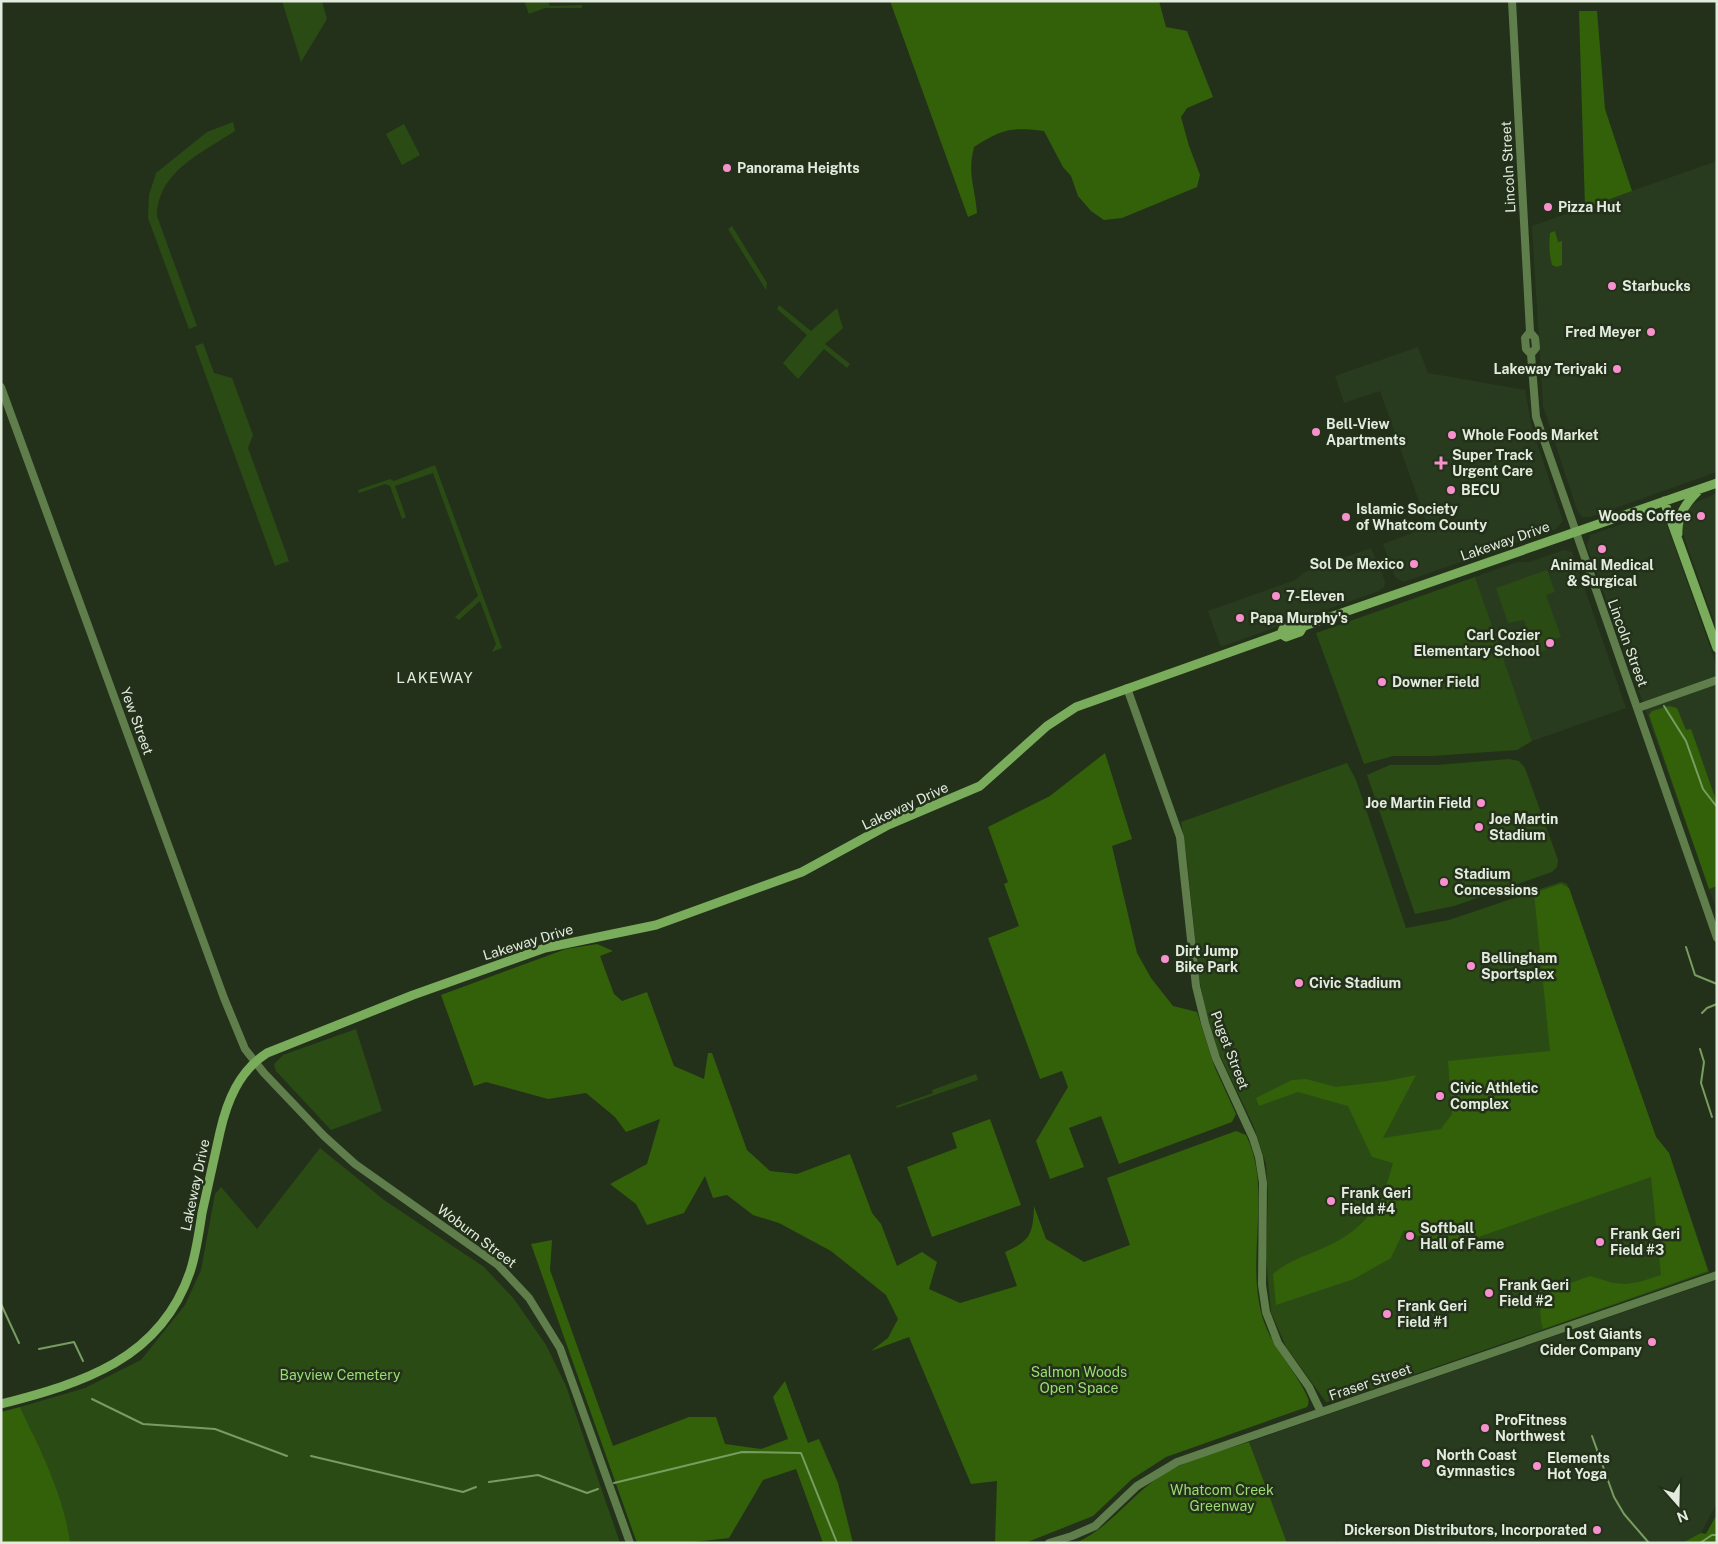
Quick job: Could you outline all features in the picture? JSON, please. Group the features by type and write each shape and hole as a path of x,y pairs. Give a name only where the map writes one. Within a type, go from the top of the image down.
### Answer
{"main road":[{"name":"Lakeway Drive","path":"1,1404 75,1383 104,1371 137,1350 169,1313 191,1270 226,1106 244,1074 254,1061 267,1053 342,1022 528,954 562,943 656,925 809,870 888,826 974,790 996,774 1058,718 1079,706 1281,634 1286,637 1300,632 1303,626 1717,483"},
{"path":"1679,541 1680,517 1689,500 1700,488"},
{"path":"1664,501 1717,648"}],"street":[{"name":"Lincoln Street","path":"1512,1 1530,332 1525,338 1526,349 1531,354 1536,417 1717,938"},
{"name":"Yew Street","path":"1,387 224,998 245,1049 254,1061"},
{"path":"1638,708 1717,680"},
{"name":"Puget Street","path":"1127,688 1180,837 1196,986 1205,1023 1216,1058 1253,1138 1259,1157 1263,1183 1262,1285 1266,1312 1278,1343 1309,1387 1321,1412"},
{"name":"Woburn Street","path":"254,1061 324,1136 355,1164 498,1265 529,1298 560,1348 630,1543"},
{"name":"Fraser Street","path":"1049,1543 1095,1526 1138,1486 1163,1468 1717,1275"}],"shaded area":[{"path":"1717,161 1717,472 1590,517 1582,517 1577,510 1543,406 1532,226"},
{"path":"1418,347 1428,373 1525,390 1532,428 1563,521 1556,529 1403,582 1395,577 1383,544 1428,527 1380,391 1344,403 1335,376"},
{"path":"1717,493 1717,630 1684,537 1682,523 1690,505"},
{"path":"1647,515 1658,516 1666,522 1717,667 1717,911 1587,546 1590,535"},
{"path":"1371,548 1385,581 1384,587 1379,591 1223,646 1220,645 1208,611 1295,580 1305,572"},
{"name":"Carl Cozier Elementary School","path":"1564,550 1572,552 1626,708 1532,741 1475,577 1517,562 1529,562"},
{"path":"1717,1280 1717,1503 1701,1533 1682,1543 1658,1543 1655,1541 1652,1543 1287,1543 1249,1442"}],"green space":[{"path":"282,1 322,1 327,19 301,62"},
{"path":"524,1 548,1 550,6 582,5 582,8 545,8 529,14"},
{"path":"890,1 1159,1 1166,27 1187,31 1213,97 1187,108 1181,117 1200,175 1197,187 1122,218 1104,220 1091,211 1078,196 1071,176 1063,167 1044,131 1015,130 992,136 974,147 971,173 977,213 968,217"},
{"path":"1579,11 1597,11 1605,109 1632,191 1585,208"},
{"path":"233,122 235,131 184,165 173,175 159,200 157,216 197,326 189,329 148,218 149,195 156,173 207,132"},
{"path":"404,124 420,155 402,165 386,134"},
{"path":"732,226 767,283 766,290 728,229"},
{"path":"1555,231 1558,242 1562,241 1562,265 1557,267 1552,265 1550,257 1550,233"},
{"path":"779,305 811,331 837,308 843,328 825,344 850,364 847,368 824,349 798,379 783,363 807,335 777,309"},
{"path":"203,343 214,373 232,378 253,435 248,448 289,561 275,566 195,346"},
{"path":"435,465 502,648 492,652 496,644 480,601 459,620 455,617 478,596 433,473 395,486 406,517 402,519 390,486 385,484 359,493 358,490 390,479 394,481"},
{"path":"1547,570 1555,592 1546,595 1561,637 1550,640 1551,643 1544,646 1546,650 1534,654 1524,620 1508,623 1496,588"},
{"path":"1475,577 1532,741 1517,750 1432,756 1393,756 1364,764 1316,633"},
{"path":"1669,706 1677,708 1686,730 1691,729 1717,803 1717,886 1709,889 1649,715 1652,711"},
{"path":"1105,753 1132,839 1112,846 1137,953 1151,978 1173,1006 1197,1012 1215,1068 1236,1114 1232,1122 1119,1164 1101,1116 1069,1128 1084,1167 1050,1179 1036,1141 1068,1087 1062,1071 1040,1079 988,938 1019,926 1004,884 1008,882 988,827 1050,796"},
{"name":"Joe Martin Stadium","path":"1509,759 1519,761 1525,768 1558,860 1557,867 1552,872 1454,906 1415,914 1367,775 1390,765 1437,765"},
{"name":"Civic Athletic Complex","path":"1347,763 1356,780 1406,928 1449,920 1561,882 1567,884 1656,1137 1669,1153 1709,1272 1352,1396 1326,1402 1286,1347 1271,1312 1266,1259 1268,1193 1266,1164 1254,1127 1218,1051 1205,1007 1199,977 1187,859 1181,822"},
{"path":"1561,884 1569,888 1656,1137 1669,1153 1708,1271 1543,1329 1540,1310 1546,1292 1590,1276 1613,1283 1626,1284 1661,1275 1651,1177 1435,1252 1431,1241 1404,1230 1391,1258 1354,1279 1276,1305 1273,1274 1290,1262 1336,1242 1369,1216 1383,1192 1393,1163 1372,1157 1348,1106 1298,1092 1259,1106 1256,1098 1292,1080 1306,1079 1336,1087 1387,1081 1416,1075 1383,1138 1441,1129 1452,1114 1448,1061 1550,1051 1534,893"},
{"name":"Salmon Woods Open Space","path":"597,944 613,951 600,956 614,994 622,1001 647,992 674,1066 704,1079 708,1053 712,1053 747,1150 770,1171 797,1174 850,1154 872,1213 881,1224 897,1266 922,1252 937,1262 929,1289 960,1303 1017,1286 1005,1252 1020,1244 1029,1235 1033,1223 1034,1206 1046,1239 1084,1262 1130,1245 1107,1178 1236,1131 1246,1135 1257,1175 1256,1260 1262,1316 1273,1340 1307,1396 1309,1402 1307,1407 1166,1457 1132,1479 1093,1516 1025,1543 995,1543 997,1481 971,1484 909,1337 871,1351 888,1338 898,1319 886,1295 831,1251 779,1223 753,1215 727,1195 713,1198 705,1176 684,1213 647,1225 636,1204 610,1184 647,1164 660,1119 626,1132 615,1117 586,1093 548,1099 486,1082 474,1086 441,995 566,949"},
{"path":"356,1029 382,1111 331,1130 276,1071 274,1064 283,1055"},
{"path":"976,1074 978,1080 897,1108 896,1106 933,1093 932,1090"},
{"path":"990,1119 1021,1205 932,1237 907,1167 957,1148 952,1133"},
{"name":"Bayview Cemetery","path":"320,1148 384,1200 484,1267 514,1299 546,1345 566,1386 620,1543 1,1543 32,1432 20,1407 85,1388 141,1360 185,1305 201,1270 215,1194 221,1187 257,1229"},
{"path":"552,1240 550,1270 613,1446 689,1417 716,1417 725,1444 761,1449 788,1439 773,1397 785,1381 808,1443 819,1439 838,1483 853,1543 823,1543 796,1469 763,1480 729,1538 685,1543 637,1543 531,1244"},
{"path":"20,1407 57,1490 70,1543 1,1543 1,1412"},
{"name":"Whatcom Creek Greenway","path":"1249,1442 1287,1543 1076,1543 1099,1529 1146,1487 1166,1472 1201,1457"},
{"path":"1717,1514 1717,1543 1682,1543 1701,1533 1706,1534"}],"waterway":[{"path":"1664,706 1686,741 1703,789 1717,807"},
{"path":"1686,947 1695,975 1717,984"},
{"path":"1702,1013 1707,1008 1717,1004"},
{"path":"1700,1049 1704,1062 1701,1083 1712,1117"},
{"path":"1,1304 19,1343"},
{"path":"39,1349 74,1342 83,1361"},
{"path":"92,1399 143,1424 215,1429 287,1456"},
{"path":"1592,1436 1614,1497 1624,1514 1649,1543"},
{"path":"614,1483 742,1452 801,1453 837,1543"},
{"path":"311,1456 463,1492 476,1487"},
{"path":"489,1482 538,1475 587,1493 598,1489"},
{"path":"1700,1543 1712,1535 1717,1535"}],"place":[{"name":"Panorama Heights","path":"727,168"},
{"name":"Pizza Hut","path":"1548,207"},
{"name":"Starbucks","path":"1612,286"},
{"name":"Fred Meyer","path":"1651,332"},
{"name":"Lakeway Teriyaki","path":"1617,369"},
{"name":"Bell-View Apartments","path":"1316,432"},
{"name":"Whole Foods Market","path":"1452,435"},
{"name":"Super Track Urgent Care","path":"1441,463"},
{"name":"BECU","path":"1451,490"},
{"name":"Woods Coffee","path":"1701,516"},
{"name":"Islamic Society of Whatcom County","path":"1346,517"},
{"name":"Animal Medical & Surgical","path":"1602,549"},
{"name":"Sol De Mexico","path":"1414,564"},
{"name":"7-Eleven","path":"1276,596"},
{"name":"Papa Murphy's","path":"1240,618"},
{"name":"Carl Cozier Elementary School","path":"1550,643"},
{"name":"Downer Field","path":"1382,682"},
{"name":"Joe Martin Field","path":"1481,803"},
{"name":"Joe Martin Stadium","path":"1479,827"},
{"name":"Stadium Concessions","path":"1444,882"},
{"name":"Dirt Jump Bike Park","path":"1165,959"},
{"name":"Bellingham Sportsplex","path":"1471,966"},
{"name":"Civic Stadium","path":"1299,983"},
{"name":"Civic Athletic Complex","path":"1440,1096"},
{"name":"Frank Geri Field #4","path":"1331,1201"},
{"name":"Softball Hall of Fame","path":"1410,1236"},
{"name":"Frank Geri Field #3","path":"1600,1242"},
{"name":"Frank Geri Field #2","path":"1489,1293"},
{"name":"Frank Geri Field #1","path":"1387,1314"},
{"name":"Lost Giants Cider Company","path":"1652,1342"},
{"name":"ProFitness Northwest","path":"1485,1428"},
{"name":"North Coast Gymnastics","path":"1426,1463"},
{"name":"Elements Hot Yoga","path":"1537,1466"},
{"name":"Dickerson Distributors, Incorporated","path":"1597,1530"}],"district":[{"name":"LAKEWAY","path":"435,678"}]}
